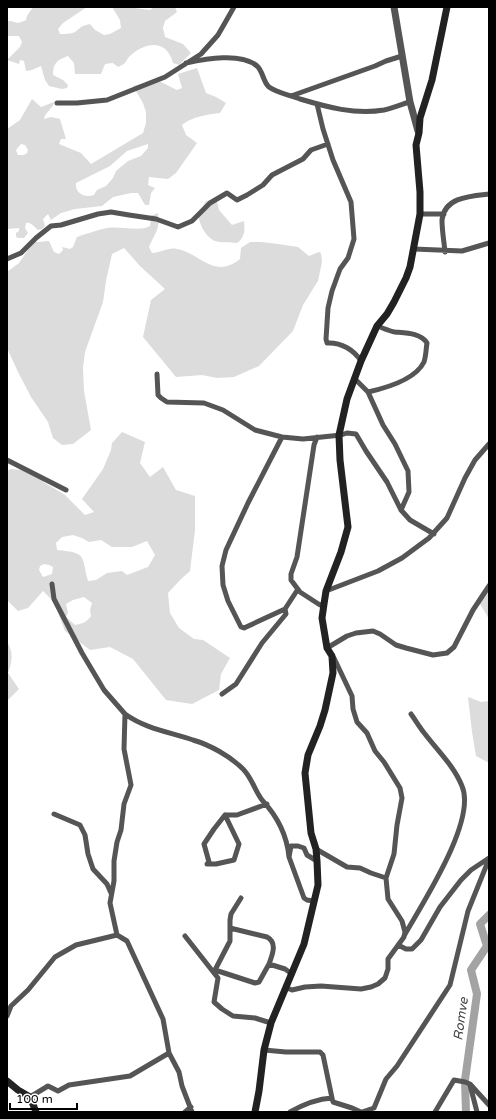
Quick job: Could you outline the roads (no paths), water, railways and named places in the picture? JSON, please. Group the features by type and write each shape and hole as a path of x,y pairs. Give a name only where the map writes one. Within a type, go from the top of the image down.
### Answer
{"main road":[{"path":"255,1112 264,1050 271,1023 287,988 304,944 318,885 316,849 311,833 305,773 308,755 320,726 327,703 333,673 332,656 327,648 322,618 326,591 341,552 348,527 340,460 339,435 347,399 361,361 377,326 387,314 406,278 414,249 420,214 420,192 416,145 419,133 420,118 432,80 447,7"},
{"path":"7,1081 30,1097 36,1112"}],"street":[{"path":"57,103 78,103 107,100 166,77 201,54 218,35 234,7"},
{"path":"394,7 410,102 419,133"},
{"path":"291,96 402,56"},
{"path":"186,63 208,58 236,58 250,60 259,66 267,86 291,96 332,108 362,112 384,110 410,102"},
{"path":"317,104 333,160 351,202 354,239 348,258 340,269 332,292 328,308 326,339 327,343 334,342 348,348 357,354 361,361"},
{"path":"7,259 21,253 51,226 61,226 98,214 111,212 156,220 178,227 192,221 210,203 220,196 227,193 237,200 263,185 272,175 303,159 311,150 328,144"},
{"path":"445,252 442,220 444,214 453,202 489,194"},
{"path":"420,214 444,214"},
{"path":"414,249 445,252 462,251 489,243"},
{"path":"368,392 386,388 403,381 416,371 424,362 427,343 412,333 394,332 377,326"},
{"path":"157,374 158,395 167,402 204,403 223,410 255,430 282,438 303,439 347,433 356,434 366,452 387,482 402,510 410,520 434,534"},
{"path":"355,379 368,392 383,425 408,471 408,492 402,510"},
{"path":"317,437 314,445 297,557 291,574 291,580 298,590 320,605 324,604"},
{"path":"282,438 226,550 222,566 223,585 228,601 241,627 244,628 285,609 298,590"},
{"path":"326,591 378,571 402,558 434,534 447,518 475,460 489,444"},
{"path":"7,460 66,490"},
{"path":"52,584 54,598 82,653 104,690 125,714 150,728 205,744 243,769 253,782 282,830 288,846 288,857 304,898 313,901"},
{"path":"327,648 347,636 356,633 373,631 396,645 406,648 434,655 447,653 454,647 473,610 489,586"},
{"path":"222,694 236,684 251,658 286,614 285,609"},
{"path":"332,656 352,696 353,709 357,722 367,733 375,751 384,762 400,788 402,798 394,854 386,878 388,899 402,921 405,932 404,936"},
{"path":"117,935 110,902 114,881 114,861 117,842 121,830 124,804 131,785 124,749 125,714"},
{"path":"287,988 292,990 321,986 354,989 371,987 378,984 385,978 388,969 388,959 404,936 438,876 450,851 462,819 464,801 463,787 452,769 425,734 412,714"},
{"path":"225,815 237,815 267,804"},
{"path":"54,814 80,825 85,835 88,854 93,869 107,884 111,894"},
{"path":"225,815 239,844 235,859 232,862 207,864 209,862 204,844 225,815"},
{"path":"288,857 291,846 298,846 304,848 308,855 317,862"},
{"path":"316,849 347,868 360,868 386,878"},
{"path":"398,945 406,949 412,949 421,940 440,907 461,880 470,870 489,858"},
{"path":"264,1050 286,1052 320,1052 323,1055 332,1102 361,1112 374,1108 386,1079 397,1066 450,985 468,911 489,858"},
{"path":"241,898 231,914 230,941 215,970 218,978 214,1002 233,1016 255,1018 271,1023"},
{"path":"215,970 239,979 257,983 269,964 273,951 273,944 271,940 267,937 230,928"},
{"path":"7,1016 11,1006 28,990 55,957 76,945 117,935 127,941 164,1019 169,1053 179,1072 182,1086 192,1110 185,1112"},
{"path":"185,936 218,978"},
{"path":"269,964 286,968 292,974"},
{"path":"30,1097 48,1086 58,1091 70,1085 130,1076 169,1053"},
{"path":"435,1112 454,1080 470,1084 489,1105"},
{"path":"470,1084 477,1112"},
{"path":"290,1112 318,1099 332,1098"}],"waterway":[{"name":"Romve","path":"466,1112 465,1080 477,994 471,970 487,946 480,924 489,915"}]}
